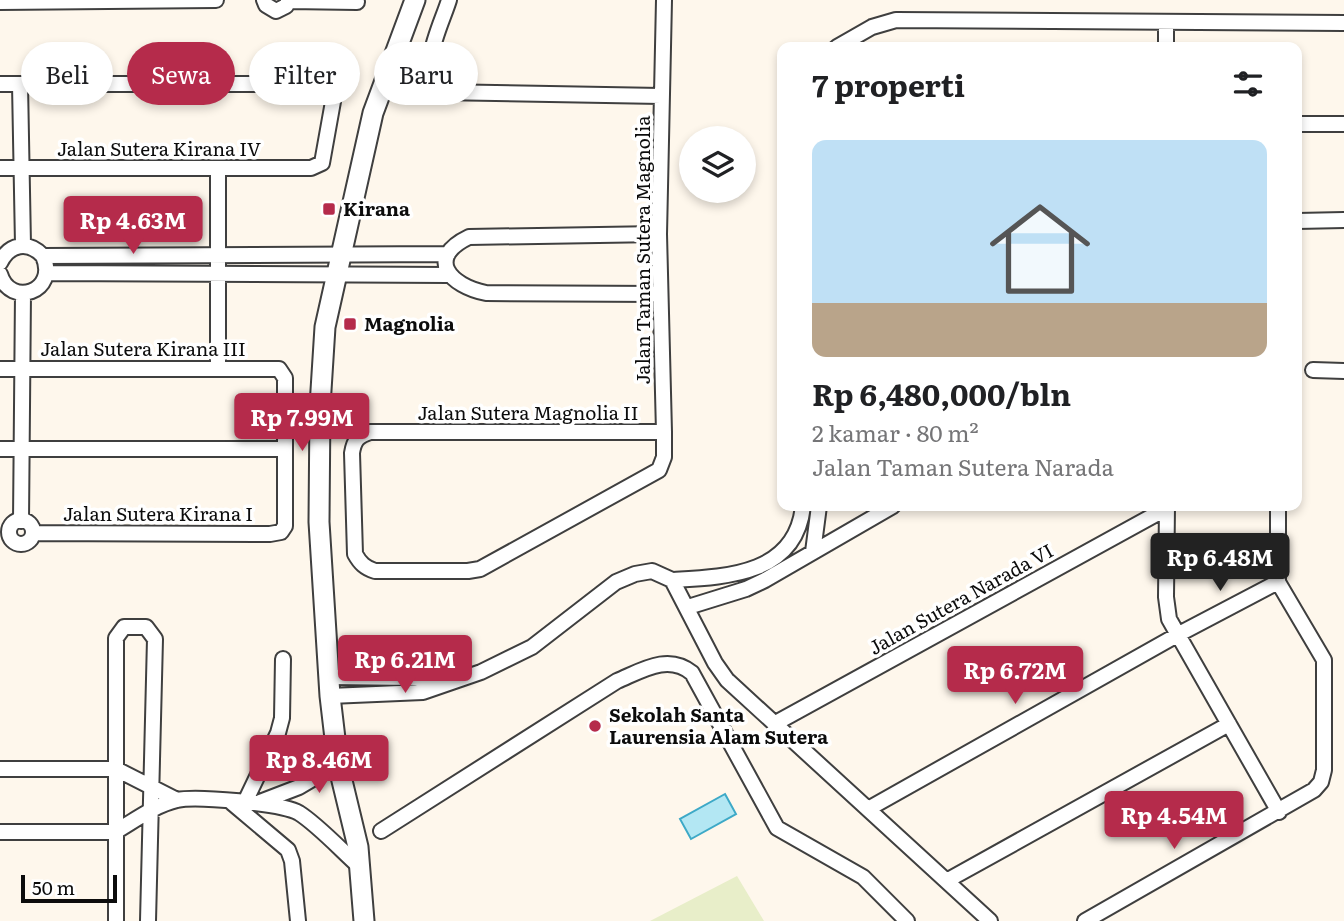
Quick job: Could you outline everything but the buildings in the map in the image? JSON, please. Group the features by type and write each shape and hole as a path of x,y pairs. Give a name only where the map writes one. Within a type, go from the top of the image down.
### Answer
{"street":[{"path":"0,2 216,0"},
{"path":"264,0 270,9 276,11 286,6 289,1 357,2"},
{"path":"364,921 358,847 338,764 319,522 318,468 325,327 373,113 415,0"},
{"path":"449,0 430,65 432,80 438,92 661,96"},
{"name":"Jalan Taman Sutera Magnolia","path":"375,570 480,569 659,470 664,457 659,234 664,0"},
{"path":"845,42 872,26 896,20 1344,23"},
{"path":"1166,23 1166,42"},
{"path":"0,84 20,84 23,245"},
{"name":"Jalan Sutera Kirana IV","path":"0,168 311,168 322,163 334,96 331,90 322,84 20,84"},
{"path":"1302,124 1344,124"},
{"path":"218,368 219,169"},
{"path":"1302,221 1344,220"},
{"path":"659,234 469,237 457,242 448,254 446,264 449,275 459,284 486,293 660,295"},
{"path":"0,274 6,287 23,293 36,290 47,273 43,256 34,248 23,245 15,247 1,258"},
{"path":"47,273 218,274 448,254"},
{"path":"43,256 218,255 449,275"},
{"path":"22,521 23,293"},
{"name":"Jalan Sutera Kirana III","path":"0,369 279,369 284,374 284,450"},
{"path":"1313,370 1344,371"},
{"name":"Jalan Sutera Magnolia II","path":"375,570 359,562 355,554 352,453 353,443 360,435 370,432 664,432"},
{"path":"0,449 284,450"},
{"name":"Jalan Sutera Kirana I","path":"33,533 270,534 283,530 284,450"},
{"path":"330,686 413,694 481,672 531,647 616,582 635,573 652,571 672,580 724,577 746,572 768,561 788,548 796,536 803,511"},
{"path":"813,552 818,511"},
{"path":"688,607 746,589 884,511"},
{"name":"Jalan Sutera Narada VI","path":"774,724 1160,511"},
{"path":"1167,511 1166,608 1169,619 1279,812"},
{"path":"1085,921 1279,812 1314,790 1321,782 1324,770 1325,674 1320,651 1278,582 1278,511"},
{"path":"22,521 30,524 33,533 32,538 24,544 14,541 5,532 16,522 22,521"},
{"path":"672,580 715,663 727,680 990,921"},
{"path":"868,809 1178,634 1278,582"},
{"path":"116,921 116,638 124,627 146,627 155,639 148,921"},
{"path":"245,802 278,733 282,718 283,659"},
{"path":"381,831 617,681 659,663 678,664 692,673 777,828 863,877 907,921"},
{"path":"948,880 1228,724"},
{"path":"245,802 299,787 338,764"},
{"path":"0,769 116,768 177,800"},
{"path":"0,832 115,832 151,810 177,800 245,802 285,808 299,814 360,867"},
{"path":"245,802 288,850 292,861 298,921"}],"green space":[{"path":"737,876 764,921 650,921"}],"water":[{"path":"725,794 736,814 691,839 680,819"}],"place":[{"name":"Kirana","path":"329,209"},
{"name":"Magnolia","path":"350,324"},
{"name":"Sekolah Santa Laurensia Alam Sutera","path":"595,726"}]}
